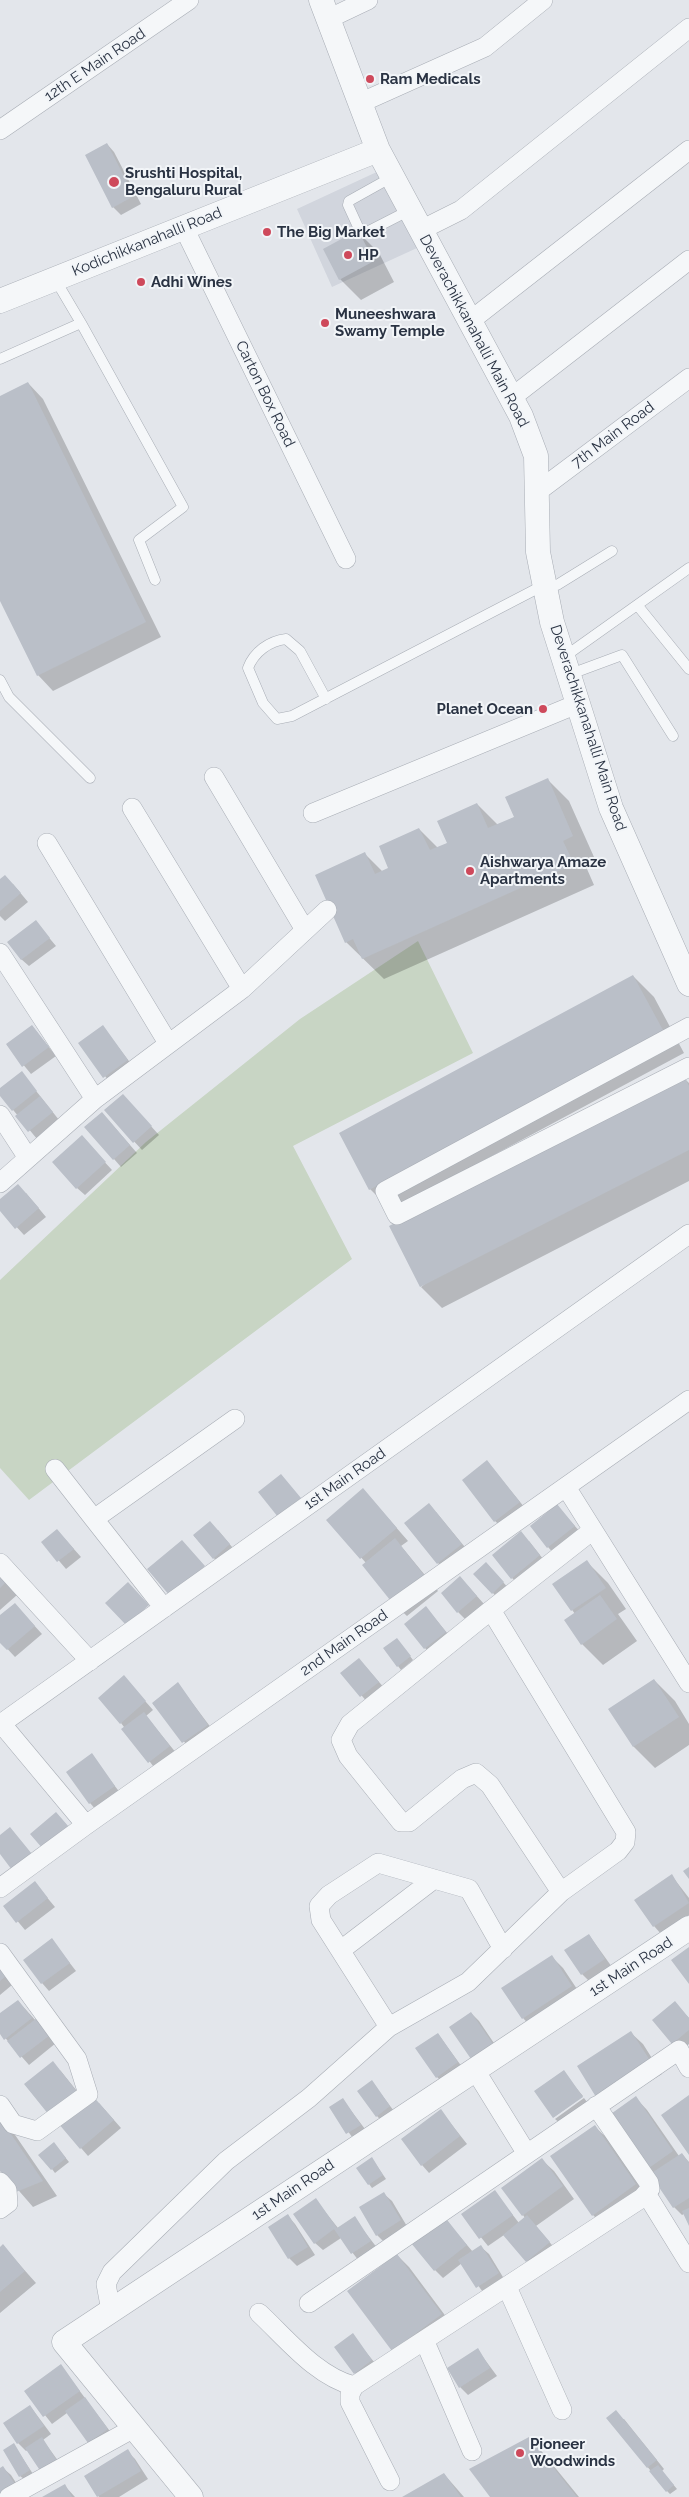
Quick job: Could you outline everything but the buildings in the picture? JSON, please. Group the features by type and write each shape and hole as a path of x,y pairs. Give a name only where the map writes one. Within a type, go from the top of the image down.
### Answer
{"street":[{"name":"12th E Main Road","path":"0,130 189,0"},
{"path":"324,9 368,0"},
{"path":"360,103 485,47 542,0"},
{"name":"Deverachikkanahalli Main Road","path":"324,9 378,150 521,416 536,456 538,552 552,622 611,808 689,984"},
{"path":"415,220 461,210 689,28"},
{"name":"Kodichikkanahalli Road","path":"0,301 378,150"},
{"path":"470,321 689,150"},
{"name":"Carton Box Road","path":"184,228 346,559"},
{"path":"511,398 689,260"},
{"name":"7th Main Road","path":"537,492 689,378"},
{"path":"313,813 577,704"},
{"path":"214,777 305,930"},
{"path":"132,808 242,990"},
{"path":"47,843 168,1043"},
{"path":"0,1183 95,1099 168,1043 242,990 327,910"},
{"path":"0,953 95,1099"},
{"path":"689,1027 385,1191 397,1215 689,1067"},
{"path":"0,1115 28,1158"},
{"name":"1st Main Road","path":"1,1723 689,1234"},
{"name":"2nd Main Road","path":"0,1888 86,1825 689,1400"},
{"path":"94,1519 235,1419"},
{"path":"55,1469 164,1608"},
{"path":"566,1487 689,1683"},
{"path":"561,1892 490,1785 476,1773 462,1779 409,1822 401,1822 348,1756 341,1740 350,1724 593,1530"},
{"path":"0,1563 90,1661"},
{"path":"111,2310 106,2284 112,2272 226,2161 309,2098 389,2027 468,1982 561,1892 618,1852 625,1842 626,1832 491,1610"},
{"path":"1,1723 86,1825"},
{"path":"389,2027 321,1920 320,1906 329,1895 378,1863 469,1889 503,1949"},
{"path":"341,1950 434,1879"},
{"name":"1st Main Road","path":"191,2497 64,2342 689,1928"},
{"path":"0,1952 77,2059 88,2094 37,2131 13,2124 0,2105"},
{"path":"310,2303 679,2050 687,2061"},
{"path":"475,2070 527,2154"},
{"path":"390,2481 350,2402 350,2394 354,2386 425,2342 647,2195 650,2188 649,2183 596,2106"},
{"path":"0,2182 7,2190 8,2203 0,2209"},
{"path":"647,2195 689,2263"},
{"path":"507,2288 562,2410"},
{"path":"259,2313 320,2369 337,2381 354,2386"},
{"path":"425,2342 472,2451"},
{"path":"9,2497 134,2428"}],"lane":[{"path":"392,177 348,201 359,229 367,232 415,220"},
{"path":"55,279 183,507 139,540 155,580"},
{"path":"0,360 81,323"},
{"path":"326,699 300,651 286,639 275,640 252,658 248,668 263,703 277,719 292,716 326,699 544,585 557,585 612,551"},
{"path":"566,666 638,606 689,568"},
{"path":"638,606 689,669"},
{"path":"566,666 622,655 673,736"},
{"path":"0,680 9,697 90,778"}],"shaded area":[{"path":"381,170 417,248 332,287 297,209"}],"green space":[{"path":"418,941 473,1053 293,1146 352,1259 29,1500 0,1468 0,1280 146,1142 300,1019"}],"place":[{"name":"Ram Medicals","path":"370,79"},
{"name":"Srushti Hospital, Bengaluru Rural","path":"114,182"},
{"name":"The Big Market","path":"267,232"},
{"name":"HP","path":"348,255"},
{"name":"Adhi Wines","path":"141,282"},
{"name":"Muneeshwara Swamy Temple","path":"325,323"},
{"name":"Planet Ocean","path":"543,709"},
{"name":"Aishwarya Amaze Apartments","path":"470,871"},
{"name":"Pioneer Woodwinds","path":"520,2453"}]}
